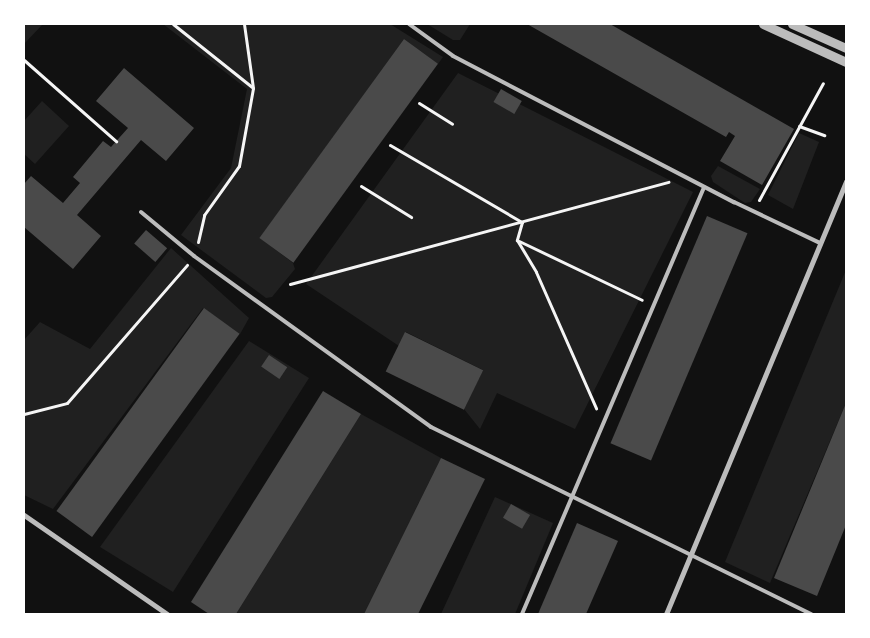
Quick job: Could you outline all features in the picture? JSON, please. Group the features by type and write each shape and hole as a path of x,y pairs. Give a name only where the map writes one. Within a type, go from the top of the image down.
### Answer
{"street":[{"path":"763,24 846,62"},
{"path":"792,24 846,48"},
{"path":"666,614 846,181"},
{"path":"24,516 167,614"}],"lane":[{"path":"409,24 453,56 753,212 820,243"},
{"path":"522,614 704,187"},
{"path":"141,212 194,256 431,427 691,552 810,614"}],"path":[{"path":"173,24 253,88"},
{"path":"24,414 67,403 194,256 204,215 240,166 253,88 244,24"},
{"path":"24,60 116,141"},
{"path":"753,212 823,83"},
{"path":"419,103 452,124"},
{"path":"799,126 824,135"},
{"path":"390,145 522,222"},
{"path":"290,284 685,177"},
{"path":"361,186 411,217"},
{"path":"522,222 517,240 536,272 603,424"},
{"path":"517,240 654,305"}],"shaded area":[{"path":"24,24 43,24 24,44"},
{"path":"163,24 390,24 443,57 438,64 404,39 260,238 293,263 295,269 272,297 266,298 181,235 231,168 247,89"},
{"path":"427,24 470,24 460,40 453,40"},
{"path":"458,73 693,192 575,429 497,393 480,429 464,409 483,370 406,332 399,346 306,284"},
{"path":"42,101 69,126 35,164 24,154 24,121"},
{"path":"799,133 819,142 793,209 768,195"},
{"path":"718,166 760,189 751,202 745,203 713,182 711,176"},
{"path":"171,248 249,318 240,334 203,308 53,509 24,495 24,340 40,322 90,349"},
{"path":"846,270 846,403 770,583 725,562"},
{"path":"249,341 309,378 173,592 100,547"},
{"path":"361,414 441,458 364,614 236,614"},
{"path":"495,497 553,523 515,614 441,614"}],"building":[{"path":"527,24 610,24 794,129 762,185 720,161 735,136 729,132 726,137"},
{"path":"404,39 438,64 293,263 259,238"},
{"path":"124,68 194,128 166,161 141,140 77,215 101,236 73,269 24,227 24,184 31,176 63,203 80,183 73,177 103,141 111,147 128,128 96,101"},
{"path":"501,89 522,101 514,114 494,102"},
{"path":"707,216 748,233 651,461 610,443"},
{"path":"146,230 167,248 155,262 134,244"},
{"path":"204,308 240,334 92,537 56,511"},
{"path":"405,332 483,370 464,410 386,372"},
{"path":"269,355 287,367 279,379 261,367"},
{"path":"323,391 361,414 236,614 209,614 191,602"},
{"path":"846,403 846,525 817,596 774,578"},
{"path":"441,458 485,479 418,614 364,614"},
{"path":"511,504 530,515 522,529 503,518"},
{"path":"577,523 618,541 586,614 538,614"}]}
